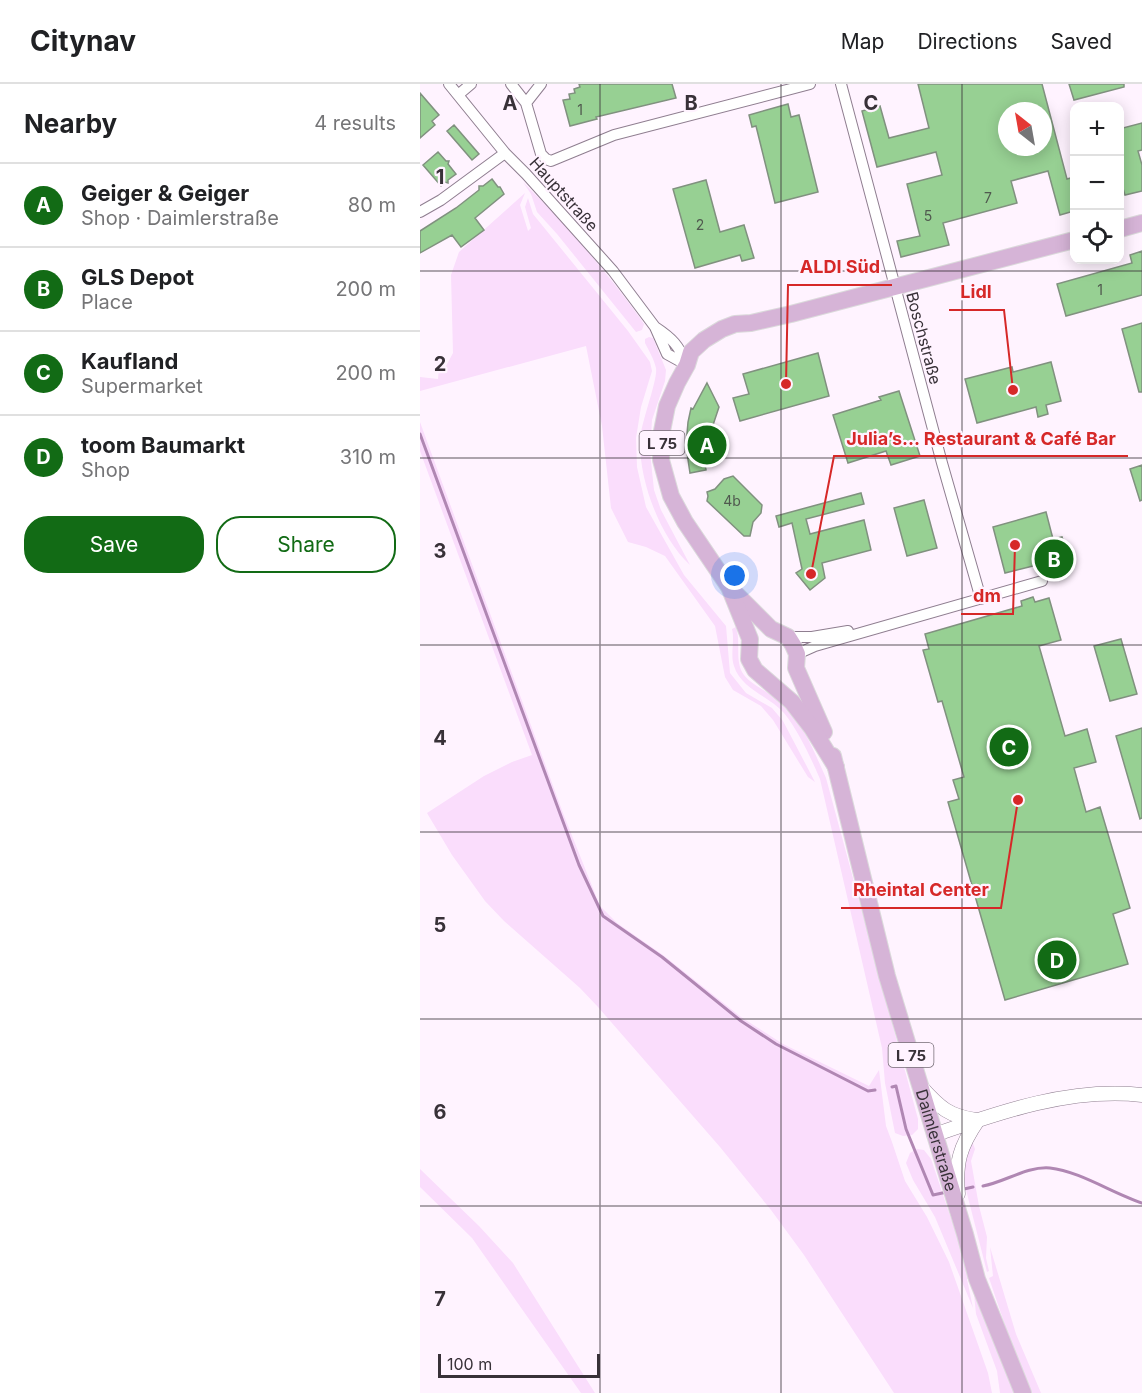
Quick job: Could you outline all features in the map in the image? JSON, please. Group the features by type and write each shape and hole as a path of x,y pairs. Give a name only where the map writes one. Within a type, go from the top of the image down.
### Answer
{"main road":[{"path":"1124,227 1142,223"},
{"path":"687,364 699,359 751,323 1070,241"},
{"name":"Daimlerstraße","path":"687,364 676,382 667,406 662,430 661,460 671,496 685,522 729,587 771,630 788,637 832,751 887,976 965,1234 976,1279 1023,1393"},
{"name":"Daimlerstraße","path":"729,587 750,639 749,659 755,670 792,702 806,719 836,767"},
{"path":"750,639 760,632 771,630"},
{"path":"768,680 778,681 787,677 796,661"}],"street":[{"name":"Hauptstraße","path":"449,84 505,153 613,270 655,327 667,354 687,364"},
{"path":"458,95 471,84"},
{"path":"511,84 526,103 542,153 546,159 551,160 614,135 810,84"},
{"path":"526,103 541,84"},
{"name":"Boschstraße","path":"841,84 894,286 981,599"},
{"path":"420,212 441,200 505,153"},
{"path":"796,661 815,646 1042,581"},
{"path":"788,637 812,637 875,630"},
{"path":"921,1086 945,1111 957,1117 978,1120"},
{"path":"934,1135 978,1120 1055,1099 1121,1092 1142,1095"},
{"path":"959,1216 956,1175 958,1157 967,1135 978,1120"}],"shaded area":[{"path":"523,182 570,231 613,282 644,324 642,330 636,332 537,212 531,194"},
{"path":"525,193 520,205 528,231 531,228 525,207 528,198 533,214 628,331 650,362 652,371 641,407 636,438 637,467 646,507 684,575 726,626 730,673 746,693 772,708 783,721 815,782 808,777 773,720 761,706 733,690 725,677 715,626 665,556 628,542 611,508 602,426 586,346 420,391 420,377 438,379 439,368 445,368 453,353 451,275 459,252"},
{"path":"653,338 666,370 665,381 652,420 650,452 654,490 661,510 690,565 669,539 661,524 647,490 643,473 640,440 656,374 654,361 645,343 645,339"},
{"path":"420,422 563,813 600,906 617,923 663,955 741,1017 783,1044 869,1086 879,1070 886,1126 905,1181 927,1217 949,1262 988,1373 992,1393 894,1393 804,1255 771,1210 720,1147 598,1007 485,901 452,855 427,813 484,776 532,755 420,451"},
{"path":"736,627 742,672 750,681 786,706 809,740 826,778 918,1119 918,1129 912,1135 903,1136 895,1133 885,1083 882,1048 820,779 799,736 784,713 743,681 738,674 732,657 732,629"},
{"path":"972,1141 975,1149 971,1161 987,1237 986,1258 989,1271 987,1272 963,1178 962,1165"},
{"path":"917,1149 924,1150 931,1159 971,1278 967,1279 973,1308 935,1217 913,1180 906,1163 910,1153"},
{"path":"420,1169 479,1226 513,1263 595,1393 581,1393 472,1238 420,1187"},
{"path":"990,1247 1016,1334 1041,1393 1028,1393 989,1278 993,1276"},
{"path":"973,1284 1014,1393 1000,1393 997,1371 976,1314"}],"building":[{"path":"579,84 672,84 676,98 596,117 597,119 570,126 563,100 570,99 569,94 575,93 574,89 580,87"},
{"path":"918,84 1042,84 1047,102 998,102 998,156 1052,156 1052,122 1067,179 1070,178 1070,212 1060,215 1048,171 1011,181 1017,203 943,223 949,245 901,257 897,241 920,236 907,184 942,175 936,152 877,167 862,111 880,106 889,138 929,128"},
{"path":"1069,84 1124,84 1124,87 1074,100"},
{"path":"420,93 439,115 432,121 435,125 420,138"},
{"path":"788,104 791,117 799,115 818,192 775,203 756,126 752,127 749,115"},
{"path":"1142,123 1142,150 1138,151 1142,165 1142,191 1125,195 1124,192 1124,128"},
{"path":"454,125 479,154 472,160 447,131"},
{"path":"438,152 446,161 449,161 448,164 456,174 448,180 448,183 445,182 441,186 423,165"},
{"path":"492,179 504,194 475,218 484,230 461,247 452,235 420,253 420,231 456,208 479,190 479,186 483,186"},
{"path":"706,180 720,232 744,225 754,258 742,261 740,255 695,268 673,189"},
{"path":"1142,251 1142,295 1066,316 1057,284 1132,263 1130,255"},
{"path":"1142,323 1142,392 1139,392 1122,329"},
{"path":"818,353 829,396 740,421 733,398 749,394 743,374"},
{"path":"1051,362 1061,401 1046,405 1048,414 1038,417 1036,407 977,423 965,379 1012,367 1013,372"},
{"path":"707,383 719,407 712,428 712,436 715,438 715,446 712,447 713,462 705,464 706,470 690,473 686,446 688,422 691,408 693,409"},
{"path":"899,391 920,456 891,465 886,451 848,463 833,415 881,400 879,397"},
{"path":"1142,465 1142,500 1140,501 1130,469"},
{"path":"733,476 762,505 761,513 753,522 750,536 744,536 707,501 707,492 715,489 724,479"},
{"path":"861,493 864,504 806,519 810,534 864,520 871,550 822,563 825,578 810,590 796,573 802,569 792,523 779,527 776,516"},
{"path":"924,500 937,548 907,556 894,508"},
{"path":"1046,512 1053,539 1062,537 1072,569 1042,567 1041,564 1005,573 993,527"},
{"path":"1033,597 1035,602 1049,598 1061,640 1039,646 1065,736 1087,729 1096,762 1074,768 1086,812 1100,807 1130,908 1113,914 1128,964 1005,1000 948,802 959,799 953,780 964,777 942,701 938,702 923,650 929,649 925,634 1022,606 1021,601"},
{"path":"1121,639 1137,694 1110,701 1094,646"},
{"path":"1142,728 1142,818 1140,819 1116,736"}],"waterway":[{"path":"420,434 579,865 603,916 662,957 741,1021 776,1044 868,1091 875,1090"},
{"path":"892,1087 896,1086 906,1129 933,1195 947,1192"},
{"path":"983,1186 1033,1169 1050,1168 1073,1173 1142,1203"},
{"path":"964,1189 973,1187"}],"place":[{"name":"ALDI Süd","path":"786,384"},
{"name":"Lidl","path":"1013,390"},
{"name":"Geiger & Geiger","path":"707,445"},
{"name":"dm","path":"1015,545"},
{"name":"GLS Depot","path":"1054,559"},
{"name":"Julia’s… Restaurant & Café Bar","path":"811,574"},
{"name":"Kaufland","path":"1009,747"},
{"name":"Rheintal Center","path":"1018,800"},
{"name":"toom Baumarkt","path":"1057,960"}]}
